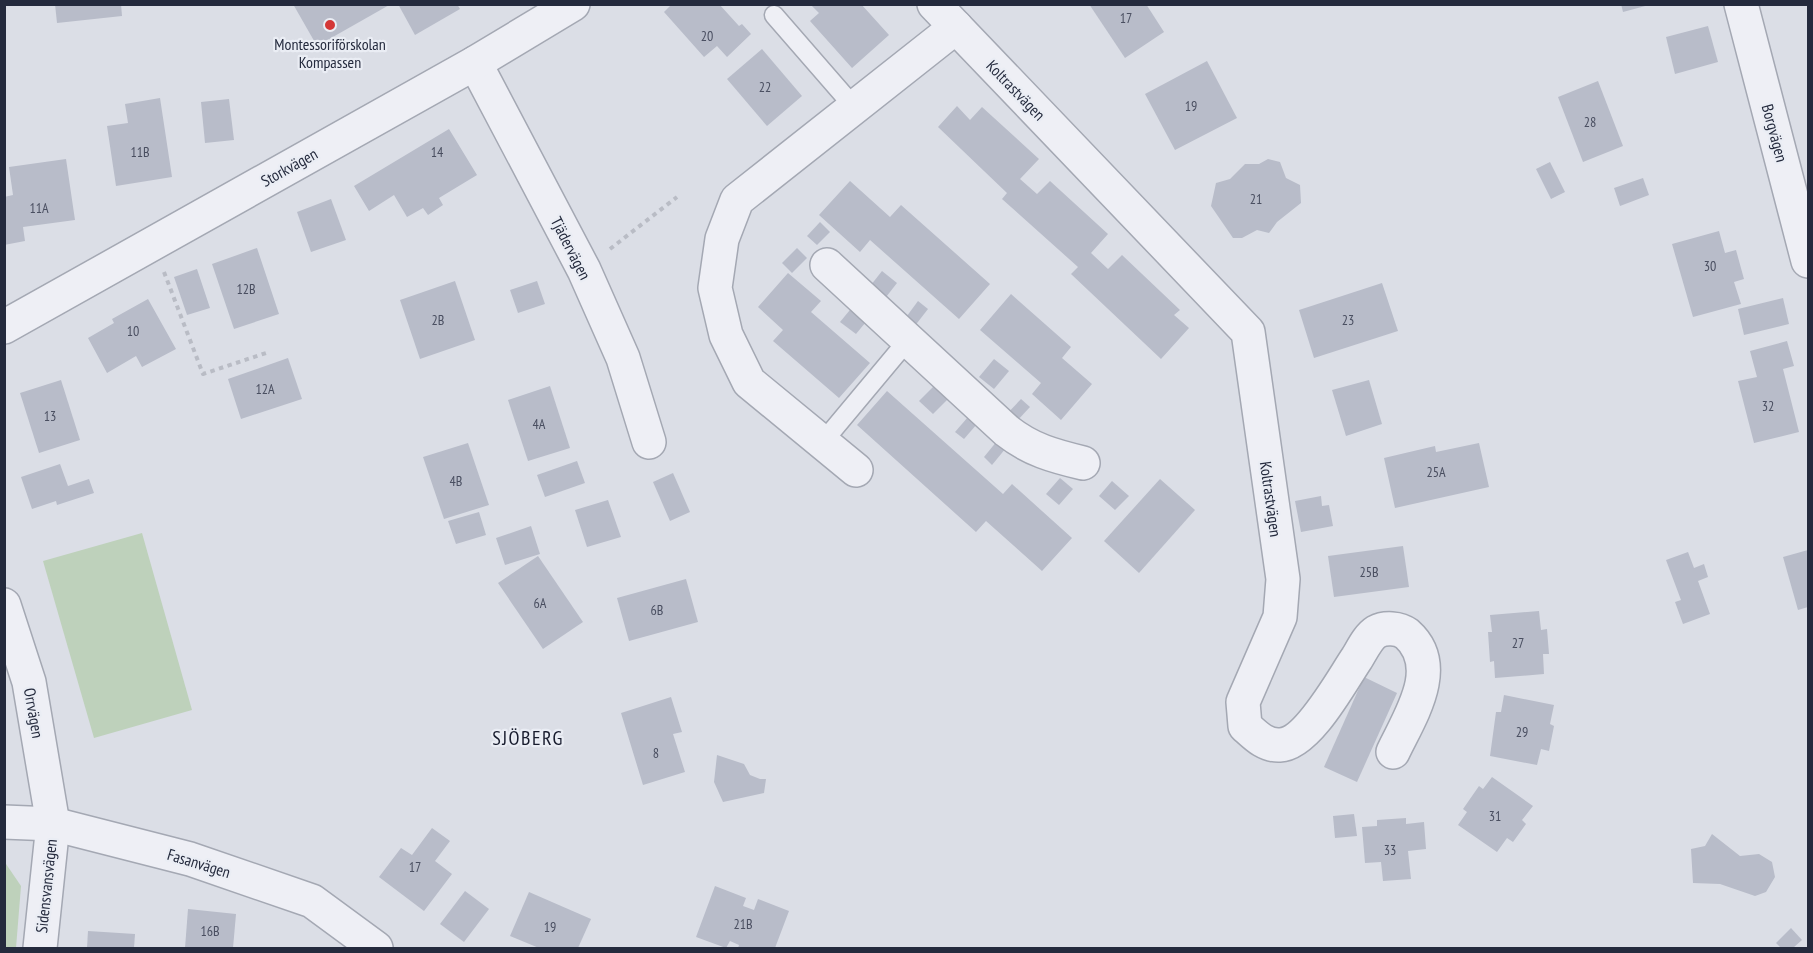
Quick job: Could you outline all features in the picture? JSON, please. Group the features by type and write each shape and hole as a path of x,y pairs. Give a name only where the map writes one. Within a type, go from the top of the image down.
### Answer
{"street":[{"name":"Storkvägen","path":"4,327 475,63 573,4"},
{"name":"Borgvägen","path":"1741,4 1809,261"},
{"name":"Koltrastvägen","path":"856,470 750,382 726,335 716,288 722,239 737,201 854,107 945,16 1248,332 1282,579 1280,617 1243,702 1245,726 1261,741 1280,746 1296,741 1323,709 1364,647 1376,633 1392,628 1406,633 1415,644 1425,666 1421,691 1393,752"},
{"name":"Tjädervägen","path":"475,63 584,270 623,358 649,442"},
{"path":"826,265 1028,447 1047,455 1083,463"},
{"name":"Orrvägen","path":"4,605 29,682 53,824"},
{"name":"Fasanvägen","path":"4,822 53,824 190,859 312,901 376,948"},
{"name":"Sidensvansvägen","path":"40,948 53,824"}],"lane":[{"path":"774,15 854,107"},
{"path":"822,443 908,340"}],"path":[{"path":"584,270 677,197"},
{"path":"165,274 203,374 269,352"}],"green space":[{"path":"142,533 192,710 94,738 43,561"},
{"path":"4,861 21,886 16,948 5,948"}],"building":[{"path":"55,4 121,4 122,16 57,23"},
{"name":"Montessoriförskolan Kompassen","path":"293,4 391,4 317,46"},
{"name":"Montessoriförskolan Kompassen","path":"398,4 457,4 460,9 415,35"},
{"path":"672,4 719,4 739,26 742,24 751,34 727,57 717,46 704,57 664,12"},
{"path":"810,4 861,4 889,35 852,68 810,21 819,13"},
{"path":"1089,4 1146,4 1164,32 1125,58"},
{"path":"1621,4 1648,4 1649,5 1623,12"},
{"path":"1708,26 1718,62 1675,74 1666,37"},
{"path":"762,49 802,96 767,126 727,79"},
{"path":"1207,61 1237,118 1175,150 1145,94"},
{"path":"1598,81 1623,146 1583,162 1558,97"},
{"path":"160,98 172,177 116,186 107,126 128,123 125,104"},
{"path":"229,99 234,140 205,143 201,102"},
{"path":"957,106 970,120 982,107 1039,159 1020,179 1037,194 1050,181 1108,234 1091,253 1108,269 1122,255 1180,310 1174,315 1189,328 1161,359 1071,274 1078,267 1002,199 1007,193 938,127"},
{"path":"449,129 477,175 439,198 443,205 428,215 423,208 407,217 394,195 369,211 354,186"},
{"path":"66,159 75,220 23,227 25,241 4,245 4,197 13,195 9,167"},
{"path":"1268,159 1280,162 1286,178 1300,185 1301,203 1277,222 1269,233 1257,230 1242,238 1233,238 1211,206 1216,183 1230,179 1245,164 1259,164"},
{"path":"1550,162 1565,192 1551,199 1536,169"},
{"path":"1643,178 1649,195 1620,206 1614,188"},
{"path":"850,181 890,217 901,205 990,284 959,319 870,240 860,252 819,215"},
{"path":"331,199 346,240 311,252 297,212"},
{"path":"820,222 830,232 817,245 807,236"},
{"path":"1719,231 1725,253 1736,250 1744,279 1734,282 1741,304 1693,317 1672,244"},
{"path":"257,248 279,314 234,329 212,264"},
{"path":"797,248 807,258 792,273 782,263"},
{"path":"197,269 210,308 187,315 174,277"},
{"path":"882,271 897,283 883,301 867,290"},
{"path":"788,273 821,301 811,312 870,363 839,398 773,341 783,330 758,307"},
{"path":"455,281 475,340 420,359 400,300"},
{"path":"537,281 545,304 518,313 510,290"},
{"path":"1382,283 1398,331 1314,358 1299,310"},
{"path":"1011,294 1071,347 1062,358 1092,384 1061,420 1032,394 1041,383 980,330"},
{"path":"1783,298 1789,324 1744,335 1738,309"},
{"path":"148,299 176,349 142,367 136,356 107,373 88,338 114,323 112,319"},
{"path":"918,301 928,309 914,327 904,320"},
{"path":"854,305 870,317 856,334 840,322"},
{"path":"1787,341 1794,366 1783,369 1799,432 1754,443 1738,381 1757,377 1750,351"},
{"path":"288,358 302,399 241,419 228,379"},
{"path":"994,359 1009,371 994,389 979,377"},
{"path":"61,380 80,440 39,453 20,393"},
{"path":"1369,380 1382,424 1346,436 1332,390"},
{"path":"936,384 950,397 933,414 919,401"},
{"path":"550,386 570,448 528,461 508,400"},
{"path":"887,391 1003,494 1012,484 1072,538 1042,571 986,521 976,532 857,425"},
{"path":"1021,399 1030,407 1015,423 1006,415"},
{"path":"968,417 977,424 964,439 955,432"},
{"path":"997,441 1006,448 992,465 984,457"},
{"path":"468,443 489,505 444,519 423,457"},
{"path":"1479,443 1489,487 1395,508 1384,458 1435,446 1436,452"},
{"path":"577,461 585,483 545,497 537,475"},
{"path":"60,464 68,486 89,479 94,493 57,505 56,501 32,509 21,477"},
{"path":"673,473 690,512 670,521 653,482"},
{"path":"1060,478 1073,489 1059,505 1046,494"},
{"path":"1160,479 1195,510 1139,573 1104,541"},
{"path":"1112,481 1129,496 1115,510 1099,496"},
{"path":"1321,496 1322,506 1329,505 1333,526 1301,532 1295,501"},
{"path":"608,500 621,537 587,547 575,510"},
{"path":"479,512 486,535 456,544 448,521"},
{"path":"531,526 540,554 505,565 496,538"},
{"path":"1403,546 1409,587 1334,597 1328,556"},
{"path":"1808,550 1808,607 1798,610 1783,557"},
{"path":"1688,552 1694,568 1704,564 1708,577 1698,581 1710,614 1683,624 1675,602 1681,600 1666,560"},
{"path":"538,556 583,622 543,649 498,583"},
{"path":"686,579 698,622 629,641 617,598"},
{"path":"1539,611 1541,630 1547,629 1549,654 1543,654 1544,674 1495,678 1494,661 1490,662 1488,632 1492,632 1490,615"},
{"path":"1364,677 1397,693 1357,782 1324,767"},
{"path":"1504,695 1554,705 1550,724 1554,726 1549,751 1541,749 1537,765 1490,756 1496,712 1501,712"},
{"path":"671,697 682,732 673,734 685,772 643,785 621,713"},
{"path":"717,755 744,764 750,775 766,779 764,793 723,802 714,782"},
{"path":"1492,777 1533,806 1522,820 1526,824 1513,842 1507,838 1497,852 1458,825 1467,812 1463,809 1479,786 1483,789"},
{"path":"1354,814 1357,836 1335,838 1333,816"},
{"path":"1406,818 1406,824 1424,822 1426,849 1408,851 1411,879 1383,881 1381,862 1365,863 1362,827 1377,826 1377,820"},
{"path":"432,828 450,841 435,861 452,874 424,911 379,877 401,848 412,855"},
{"path":"1712,834 1740,856 1759,854 1772,862 1775,877 1766,892 1755,896 1720,884 1693,883 1691,849 1705,846"},
{"path":"715,886 746,898 743,906 754,910 758,899 789,911 775,948 738,948 739,945 730,941 726,948 696,937"},
{"path":"465,891 489,909 464,942 440,924"},
{"path":"529,892 591,919 578,948 539,948 510,936"},
{"path":"188,909 236,914 233,948 185,948"},
{"path":"1791,928 1802,940 1793,948 1781,948 1776,943"},
{"path":"88,931 135,934 134,948 87,948"}],"place":[{"name":"Montessoriförskolan Kompassen","path":"330,25"}],"district":[{"name":"SJÖBERG","path":"528,738"}]}
